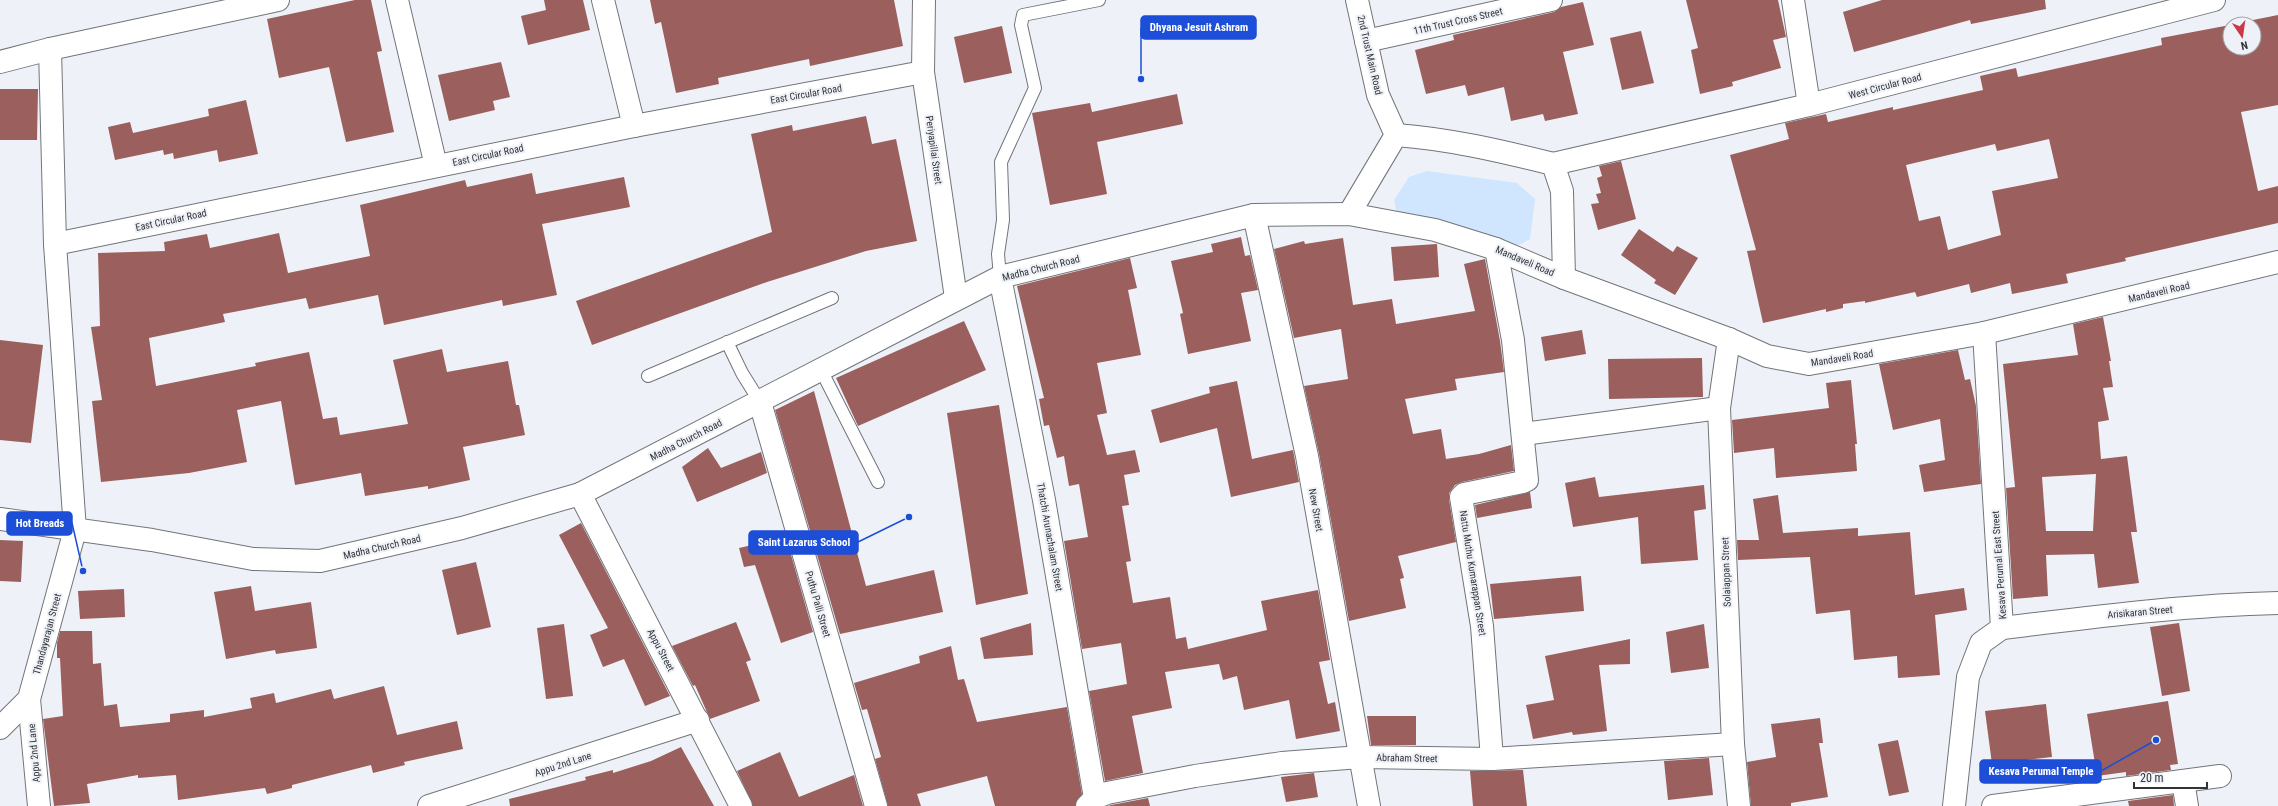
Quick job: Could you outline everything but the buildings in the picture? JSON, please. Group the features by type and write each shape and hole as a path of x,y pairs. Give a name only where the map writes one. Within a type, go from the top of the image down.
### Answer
{"street":[{"path":"0,62 50,49 278,0"},
{"path":"397,0 436,166"},
{"path":"603,0 634,126"},
{"name":"Periyapillai Street","path":"924,0 923,72 956,298"},
{"name":"2nd Trust Main Road","path":"1357,0 1378,95 1396,135"},
{"name":"11th Trust Cross Street","path":"1366,41 1551,0"},
{"path":"1793,0 1809,105"},
{"name":"West Circular Road","path":"1553,164 1809,105 2214,0"},
{"name":"Thandayarajan Street","path":"0,728 29,699 75,530 55,244 50,49"},
{"name":"East Circular Road","path":"55,244 634,126 923,72"},
{"path":"1349,214 1396,135 1426,137 1490,148 1553,164 1562,191 1564,278"},
{"name":"Madha Church Road","path":"0,519 152,540 254,559 320,561 462,528 580,494 760,402 956,298 1000,277 1254,215 1349,214"},
{"name":"Mandaveli Road","path":"1349,214 1435,230 1496,248 1564,278 1729,339 1767,356 1809,364 1984,333 2278,262"},
{"name":"New Street","path":"1254,215 1307,456 1369,806"},
{"name":"Nattu Muthu Kumarappan Street","path":"1492,759 1482,626 1461,497 1464,494 1526,481 1514,340 1496,248"},
{"name":"Thatchi Arunachalam Street","path":"1000,277 1044,500 1091,802"},
{"name":"Kesava Perumal East Street","path":"1954,806 1968,677 1981,642 2002,628 1984,333"},
{"name":"Solaiappan Street","path":"1729,339 1719,408 1733,744 1739,806"},
{"name":"Puthu Palli Street","path":"760,402 876,806"},
{"path":"1523,434 1719,408"},
{"name":"Appu Street","path":"580,494 698,720 741,806"},
{"name":"Arisikaran Street","path":"2002,628 2120,613 2243,604 2278,603"},
{"name":"Appu 2nd Lane","path":"29,699 39,806"},
{"name":"Appu 2nd Lane","path":"429,806 698,720"},
{"name":"Abraham Street","path":"1091,802 1107,794 1195,776 1282,763 1360,757 1492,759 1733,744"},
{"path":"1994,806 2220,776"},
{"path":"2183,781 2187,806"}],"lane":[{"path":"1000,277 998,254 1004,220 1001,162 1035,88 1021,24 1023,15 1099,0"},
{"path":"648,376 832,298"},
{"path":"727,342 742,373 760,402"},
{"path":"821,370 878,482"}],"shaded area":[{"path":"1427,171 1517,183 1535,199 1530,239 1517,246 1397,213 1394,200 1409,177"}],"place":[{"name":"Dhyana Jesuit Ashram","path":"1141,79"},
{"name":"Saint Lazarus School","path":"909,517"},
{"name":"Hot Breads","path":"83,571"},
{"name":"Kesava Perumal Temple","path":"2156,740"}]}
